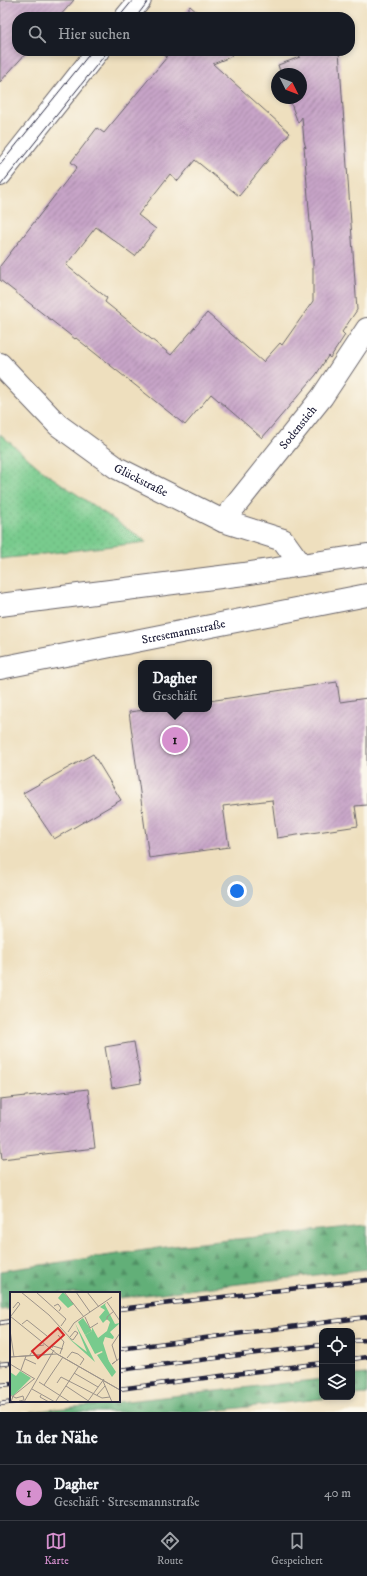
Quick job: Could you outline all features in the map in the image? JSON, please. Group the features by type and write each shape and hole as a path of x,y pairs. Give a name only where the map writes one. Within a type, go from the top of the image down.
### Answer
{"street":[{"path":"130,12 140,0"},
{"path":"0,174 94,56"},
{"path":"0,150 64,93"},
{"name":"Sodenstich","path":"223,521 322,397 367,329"},
{"name":"Glückstraße","path":"0,364 58,425 117,468 223,521 283,540 301,565"},
{"path":"0,605 244,574 367,555"},
{"name":"Stresemannstraße","path":"0,668 367,594"}],"green space":[{"path":"0,434 44,472 147,542 0,559"},
{"path":"367,1225 367,1269 120,1298 120,1292 10,1292 10,1309 0,1310 0,1271 173,1246"},
{"path":"367,1374 367,1394 355,1395 355,1375"},
{"path":"319,1379 319,1399 203,1412 30,1412"}],"building":[{"path":"0,0 74,0 63,12 12,12 12,56 23,56 0,82"},
{"path":"190,6 197,12 186,12"},
{"path":"166,56 231,56 213,64 290,133 239,196 195,160 178,181 170,174 138,215 156,229 135,256 96,227 66,265 107,298 105,302 171,355 207,313 263,362 280,343 282,345 313,301 313,260 304,146 306,148 302,117 298,123 291,104 307,104 307,68 279,68 278,65 300,56 339,56 357,310 342,332 345,335 330,358 328,356 316,375 262,438 211,394 185,425 76,338 75,339 0,280 0,266 77,167 71,162 97,128 104,133 167,57"},
{"path":"337,682 340,702 367,698 367,805 355,806 358,826 277,838 272,800 223,806 229,847 149,858 129,712 212,712 212,701"},
{"path":"93,754 121,800 54,839 23,793"},
{"path":"134,1042 141,1083 112,1088 105,1047"},
{"path":"88,1089 95,1148 2,1159 0,1143 0,1099"}],"tram line":[{"path":"123,12 133,0"},
{"path":"140,12 149,0"},
{"path":"0,165 88,56"},
{"path":"0,186 104,56"}],"railway":[{"path":"120,1309 367,1280"},
{"path":"120,1349 367,1317"},
{"path":"0,1323 10,1321"},
{"path":"355,1341 367,1340"},
{"path":"120,1370 319,1345"},
{"path":"355,1359 367,1357"},
{"path":"0,1364 10,1363"},
{"path":"120,1389 319,1363"},
{"path":"0,1385 10,1384"},
{"path":"0,1404 13,1402"}],"place":[{"name":"Dagher","path":"175,740"}]}
